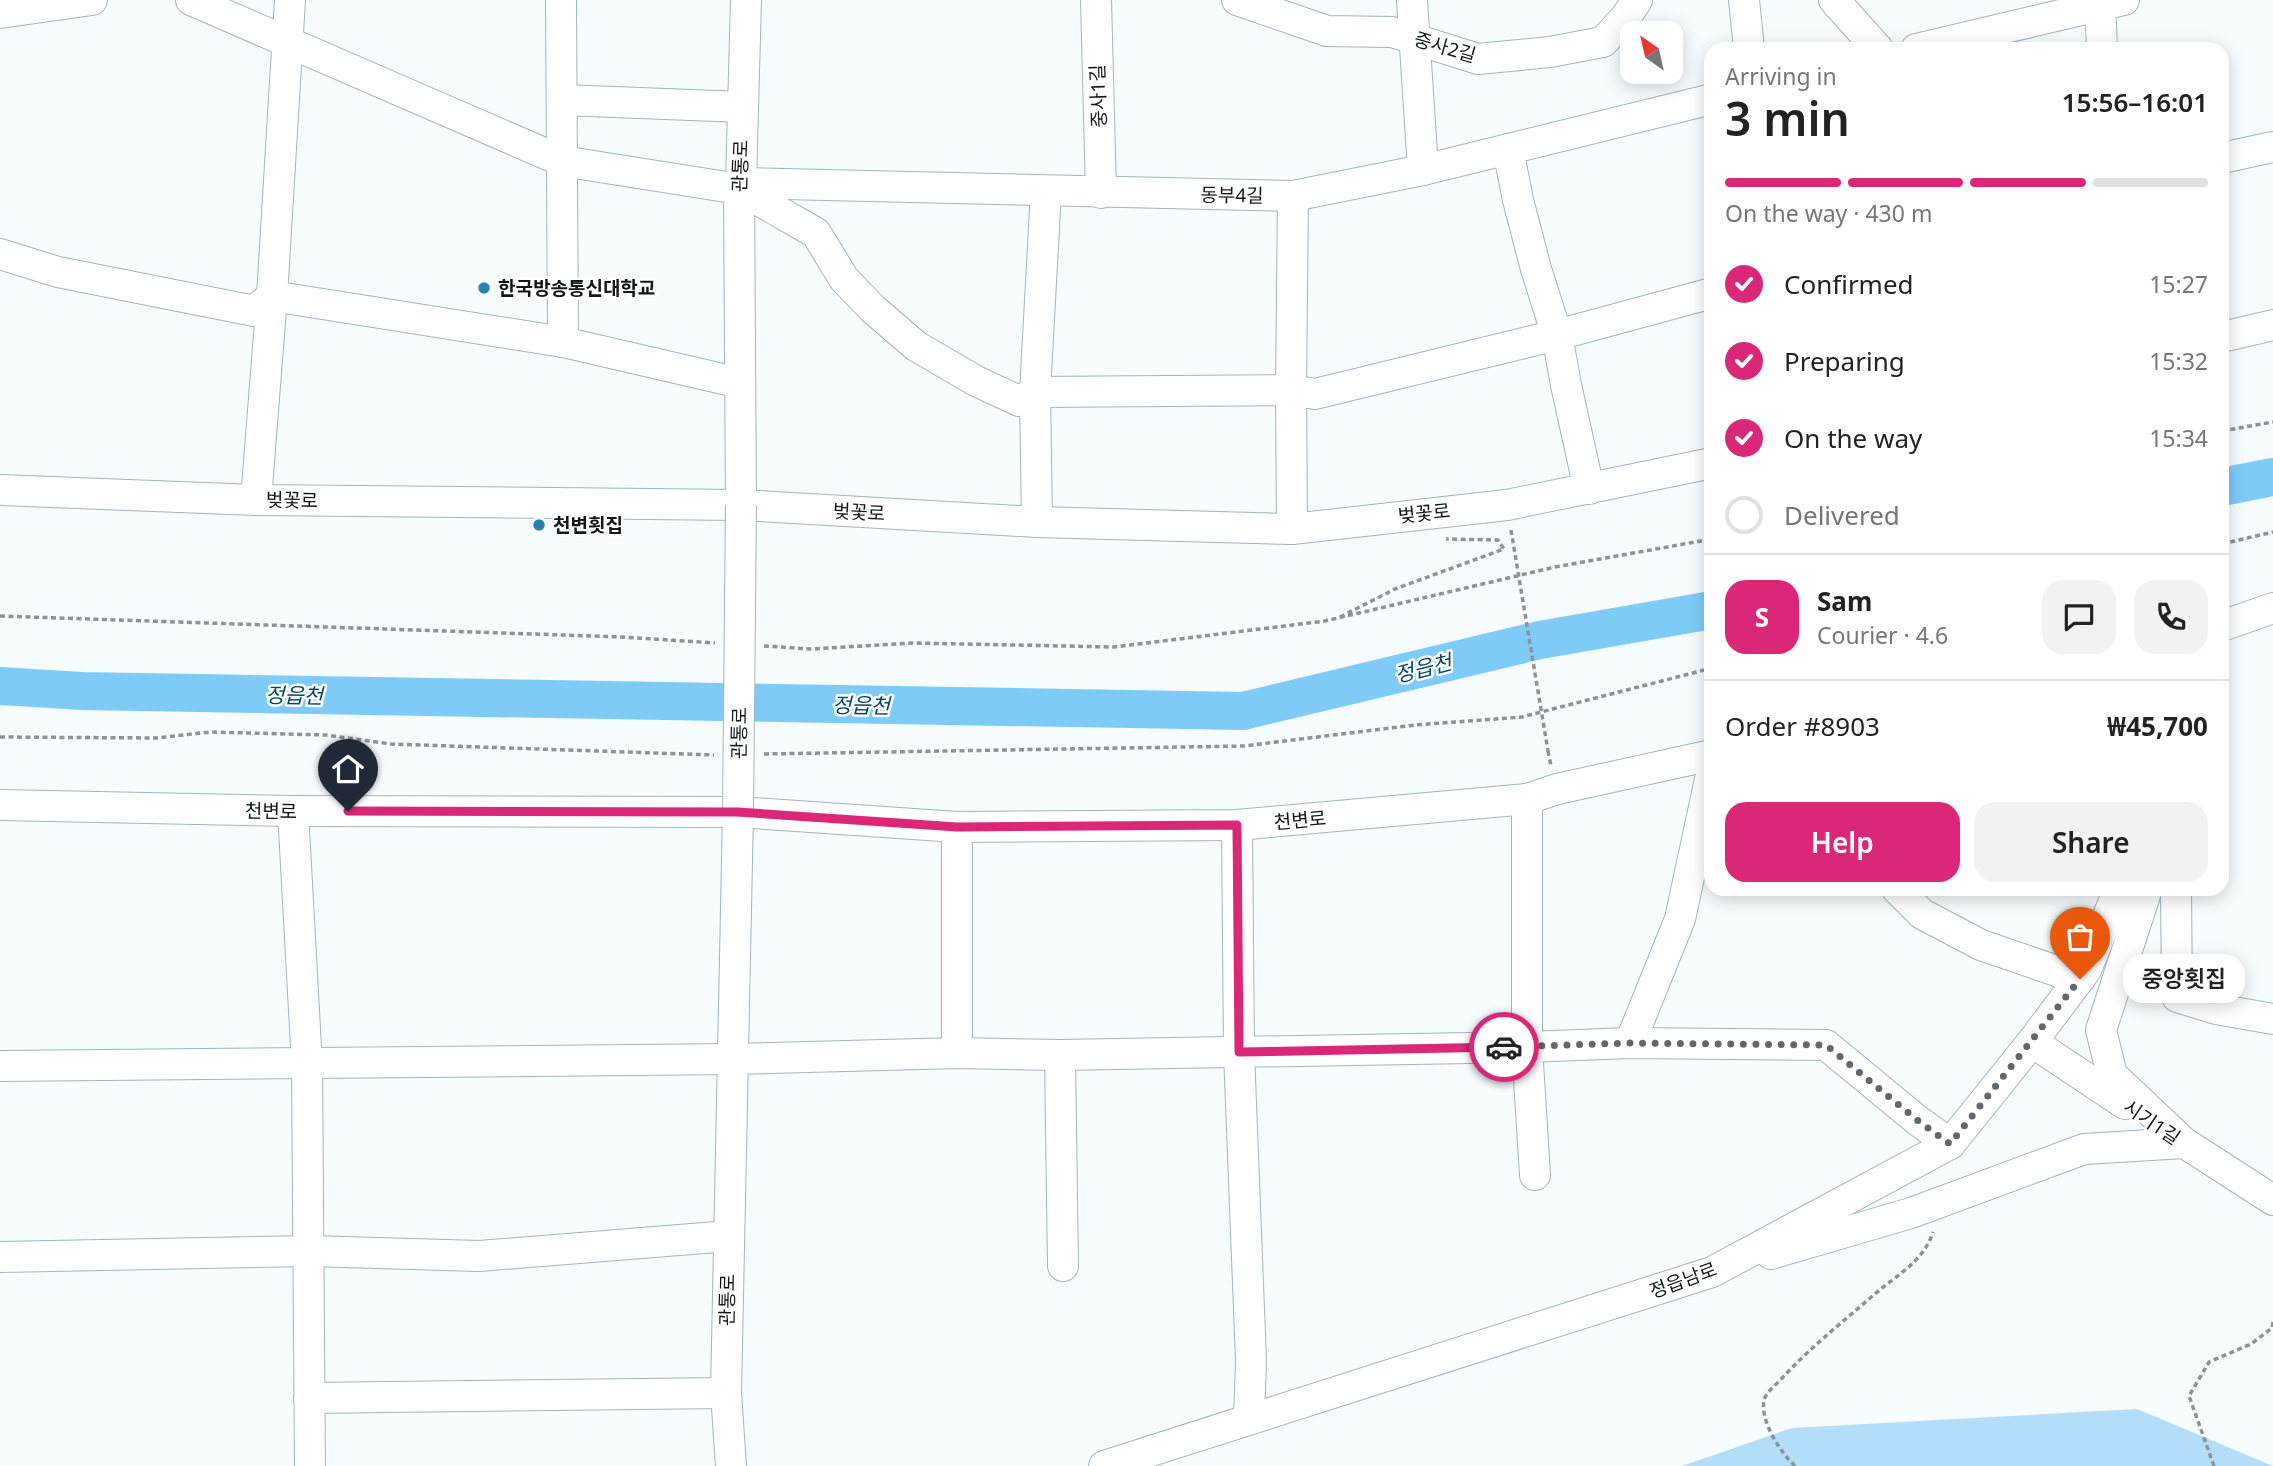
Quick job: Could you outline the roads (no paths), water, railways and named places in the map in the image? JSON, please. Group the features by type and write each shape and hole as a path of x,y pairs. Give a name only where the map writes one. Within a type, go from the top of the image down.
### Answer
{"street":[{"path":"0,13 92,0"},
{"path":"191,0 562,161 740,186 816,233 844,279 873,309 916,346 976,381 1019,401 1035,392 1291,390 1315,394 1557,335 1704,295"},
{"path":"256,500 272,296 290,0"},
{"path":"561,0 563,342"},
{"name":"관통로","path":"731,1466 726,1393 738,812 740,186 746,0"},
{"name":"중사1길","path":"1096,0 1101,193"},
{"name":"중사2길","path":"1237,0 1327,31 1392,32 1478,59 1550,52 1603,42 1626,17 1637,0"},
{"path":"1412,0 1423,170"},
{"path":"1744,0 1748,42"},
{"path":"1834,0 1872,42"},
{"path":"1945,42 2108,2 2103,42"},
{"path":"563,100 741,107"},
{"name":"동부4길","path":"740,186 1293,196 1423,170 1704,101"},
{"path":"2229,157 2273,147"},
{"path":"1508,149 1536,269 1557,335 1589,489"},
{"path":"1037,522 1035,392 1046,191"},
{"path":"1292,529 1293,196"},
{"path":"0,254 58,272 254,311 272,296 563,342 740,383"},
{"path":"2229,335 2273,325"},
{"name":"벚꽃로","path":"0,490 256,500 741,505 1037,522 1292,529 1507,505 1704,465"},
{"path":"2229,624 2273,608"},
{"name":"천변로","path":"0,805 293,811 738,812 957,827 1237,825 1527,799 1557,789 1704,757"},
{"path":"1527,799 1527,1047 1535,1175"},
{"path":"293,811 307,1065 310,1466"},
{"path":"1630,1043 1680,919 1704,812"},
{"path":"1237,825 1239,1052 1251,1361 1249,1419"},
{"path":"957,827 957,1053"},
{"path":"1904,896 1922,914 1981,945 2080,979"},
{"name":"정읍남로","path":"1104,1466 1712,1272 1950,1144 2086,971 2116,896"},
{"path":"2145,896 2101,1030 2112,1074 2184,1143"},
{"path":"2176,896 2177,997 2216,1009 2273,1019"},
{"name":"시기1길","path":"2032,1042 2273,1200"},
{"path":"0,1066 307,1065 957,1053 1060,1055 1630,1043 1826,1045 1950,1144"},
{"path":"1060,1055 1063,1266"},
{"path":"1712,1272 1911,1213 2084,1149 2184,1143"},
{"path":"0,1257 310,1251 479,1256 729,1236"},
{"path":"309,1398 726,1393"}],"waterway":[{"name":"정읍천","path":"2229,486 2273,477"},
{"name":"정읍천","path":"0,686 82,691 1243,711 1540,640 1704,611"}],"place":[{"name":"한국방송통신대학교","path":"484,288"},
{"name":"천변횟집","path":"539,525"},
{"name":"중앙횟집","path":"2080,979"}]}
